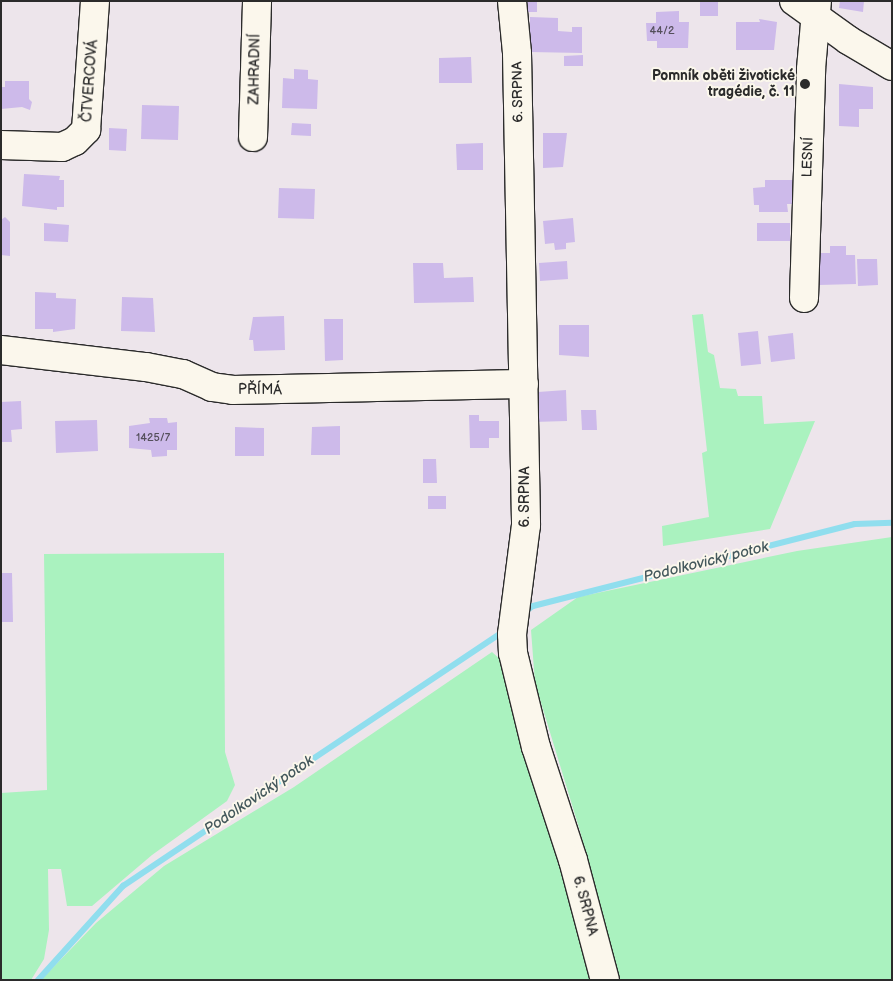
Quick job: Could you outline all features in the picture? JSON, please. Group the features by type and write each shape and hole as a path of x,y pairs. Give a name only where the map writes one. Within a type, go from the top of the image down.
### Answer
{"street":[{"name":"ČTVERCOVÁ","path":"1,145 62,147 75,141 86,130 95,1"},
{"name":"ZAHRADNÍ","path":"253,137 257,1"},
{"name":"6. SRPNA","path":"512,1 517,53 526,525 512,634 513,653 536,747 573,860 605,980"},
{"name":"LESNÍ","path":"808,6 892,66"},
{"name":"LESNÍ","path":"804,298 808,6"},
{"name":"PŘÍMÁ","path":"1,350 146,367 183,374 212,386 233,390 524,384"}],"green space":[{"path":"703,314 708,352 714,355 720,388 736,389 738,396 762,396 764,424 815,421 770,529 663,546 662,526 709,517 702,453 707,451 692,315"},
{"path":"892,537 892,980 618,980 580,831 535,683 531,630 578,597 797,551"},
{"path":"224,553 225,752 235,785 227,801 152,855 92,906 67,906 61,869 48,869 49,930 44,959 31,980 1,980 1,793 47,790 44,554"},
{"path":"492,652 503,662 597,980 41,980 96,923 164,866 294,787"}],"building":[{"path":"523,1 537,1 537,12 523,12"},
{"path":"700,1 718,1 718,16 700,16"},
{"path":"840,1 864,1 863,12 839,8"},
{"path":"679,11 679,22 689,22 688,48 657,48 657,41 647,41 646,23 656,23 656,12"},
{"path":"530,17 558,18 558,31 572,32 572,27 582,27 582,53 530,52"},
{"path":"759,19 777,22 774,50 736,50 736,22 760,22"},
{"path":"583,55 583,66 564,66 564,56"},
{"path":"471,57 472,83 439,83 439,58"},
{"path":"294,69 308,70 308,79 318,80 317,109 282,108 283,78 294,79"},
{"path":"5,81 29,81 29,99 32,102 30,110 22,107 1,109 1,87 5,87"},
{"path":"839,84 873,87 873,109 859,109 859,127 839,126"},
{"path":"142,105 179,106 178,140 141,139"},
{"path":"292,123 311,124 311,136 291,135"},
{"path":"109,128 127,129 126,151 109,150"},
{"path":"543,133 567,133 563,167 543,168"},
{"path":"483,143 483,170 457,170 456,144"},
{"path":"24,174 60,176 59,180 64,180 64,207 57,207 57,210 22,206"},
{"path":"765,180 795,180 795,204 787,204 788,212 759,212 759,205 754,205 753,188 765,187"},
{"path":"279,188 315,189 314,219 278,218"},
{"path":"5,217 10,222 10,256 1,255 1,220"},
{"path":"573,218 575,242 566,243 566,249 555,250 554,243 545,244 543,221"},
{"path":"44,223 69,225 68,242 44,241"},
{"path":"757,223 790,223 790,241 757,241"},
{"path":"830,246 846,246 846,255 855,255 856,284 819,285 819,253 830,253"},
{"path":"857,259 877,259 878,285 858,286"},
{"path":"567,261 568,279 540,281 539,263"},
{"path":"413,263 443,263 444,278 473,277 474,302 414,303"},
{"path":"35,292 56,293 56,298 76,299 75,329 53,332 53,329 35,329"},
{"path":"122,297 153,298 155,332 121,331"},
{"path":"284,316 285,350 254,351 253,340 249,340 253,317"},
{"path":"324,319 343,319 343,360 325,361"},
{"path":"559,325 589,325 589,357 559,355"},
{"path":"758,331 761,364 741,366 738,333"},
{"path":"793,333 795,359 771,362 768,336"},
{"path":"566,390 567,421 533,422 532,404 539,403 538,392"},
{"path":"21,401 22,429 11,430 12,442 1,442 1,402"},
{"path":"581,410 596,410 597,430 582,430"},
{"path":"469,415 479,415 479,421 499,421 499,438 489,438 489,448 470,448"},
{"path":"149,418 167,418 168,423 177,422 177,450 167,450 167,456 152,457 151,450 129,448 129,426 150,423"},
{"path":"97,420 98,451 56,453 55,421"},
{"path":"340,426 340,455 311,455 312,427"},
{"path":"235,427 264,428 264,456 235,456"},
{"path":"423,459 436,459 437,483 423,483"},
{"path":"428,496 446,496 446,509 428,509"},
{"path":"1,573 12,573 13,622 1,622"}],"waterway":[{"name":"Podolkovický potok","path":"523,613 533,606 855,524 892,523"},
{"name":"Podolkovický potok","path":"38,980 123,886 501,633"}],"place":[{"name":"Pomník oběti životické tragédie, č. 11","path":"805,84"}]}
